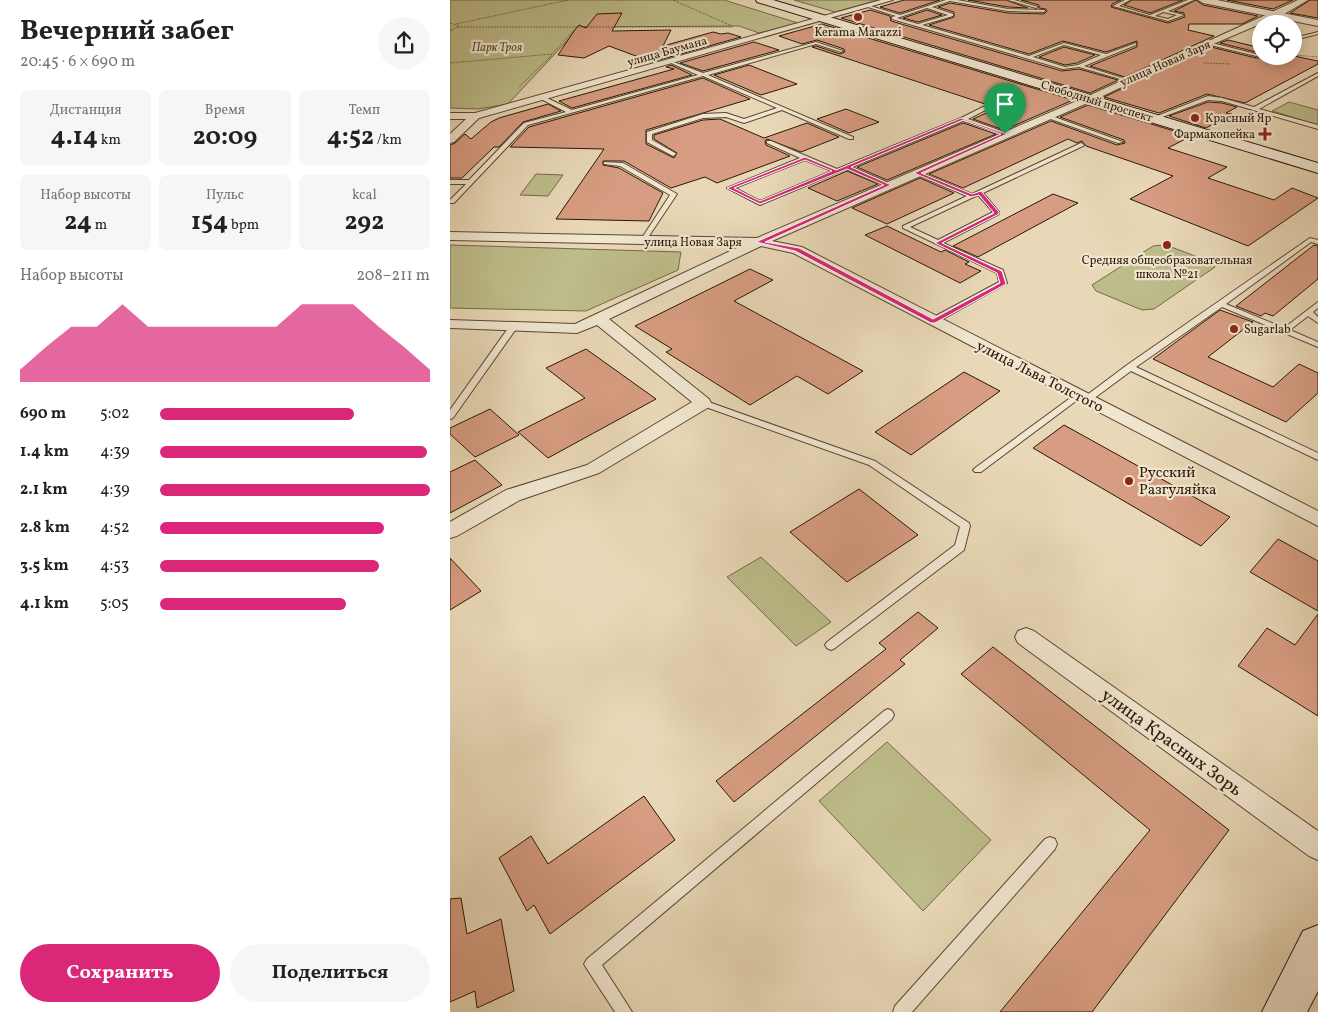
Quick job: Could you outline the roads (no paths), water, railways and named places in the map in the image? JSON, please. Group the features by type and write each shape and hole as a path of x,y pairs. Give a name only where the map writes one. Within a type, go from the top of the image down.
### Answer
{"main road":[{"name":"Свободный проспект","path":"761,0 1318,168"},
{"path":"1284,1012 1318,946"}],"street":[{"name":"улица Баумана","path":"450,116 475,116 543,98 888,0"},
{"path":"1203,0 1274,15"},
{"name":"улица Новая Заря","path":"1274,15 1304,0"},
{"path":"1302,20 1318,23"},
{"name":"улица Новая Заря","path":"450,236 759,242 1252,24"},
{"path":"450,140 475,116"},
{"path":"450,324 577,329 759,242"},
{"name":"улица Льва Толстого","path":"759,242 797,250 1318,520"},
{"path":"450,531 512,495 593,469 703,403 598,318"},
{"name":"улица Красных Зорь","path":"1026,637 1318,848"}],"lane":[{"path":"1010,0 1046,10 1008,10 950,0 893,18 1065,68 1079,66 1134,44"},
{"path":"1128,0 1115,6 1168,20 1182,15 1163,11"},
{"path":"1150,16 1192,0"},
{"path":"867,6 898,15"},
{"path":"918,26 952,15 926,7"},
{"path":"1312,36 1318,33"},
{"path":"1302,37 1318,37"},
{"path":"452,202 526,124 816,43 841,51"},
{"path":"1208,43 1252,54"},
{"path":"1030,57 1064,44 1105,55"},
{"path":"673,62 851,138"},
{"path":"1079,66 1127,80"},
{"path":"1255,109 1318,74"},
{"path":"543,98 571,112"},
{"path":"1155,118 1208,98 1318,127"},
{"path":"805,158 730,188 760,203 963,119 997,102"},
{"path":"672,154 649,141 649,133 703,116 726,115 744,121 780,109"},
{"path":"1047,116 1120,142"},
{"path":"963,119 1005,134"},
{"path":"769,142 836,171"},
{"path":"933,321 1003,284 1000,272 905,228 1081,145"},
{"path":"606,163 621,164 674,194 643,241"},
{"path":"846,167 889,185"},
{"path":"917,173 972,196"},
{"path":"450,182 470,182"},
{"path":"938,243 997,213 979,192"},
{"path":"978,470 1221,304 1310,240 1318,242"},
{"path":"1221,304 1318,346"},
{"path":"1285,332 1318,304"},
{"path":"1309,312 1318,321"},
{"path":"450,416 514,326"},
{"path":"1130,367 1318,457"},
{"path":"703,403 872,463 965,526 960,547 831,645"},
{"path":"624,1012 592,964 888,715"},
{"path":"901,1012 1050,844"}],"place":[{"name":"Kerama Marazzi","path":"858,17"},
{"name":"Красный Яр","path":"1195,118"},
{"name":"Фармакопейка","path":"1265,134"},
{"name":"Средняя общеобразовательная школа №21","path":"1167,245"},
{"name":"Sugarlab","path":"1234,329"},
{"name":"Русский Разгуляйка","path":"1129,481"}],"park label":[{"name":"Парк Троя","path":"497,47"}]}
